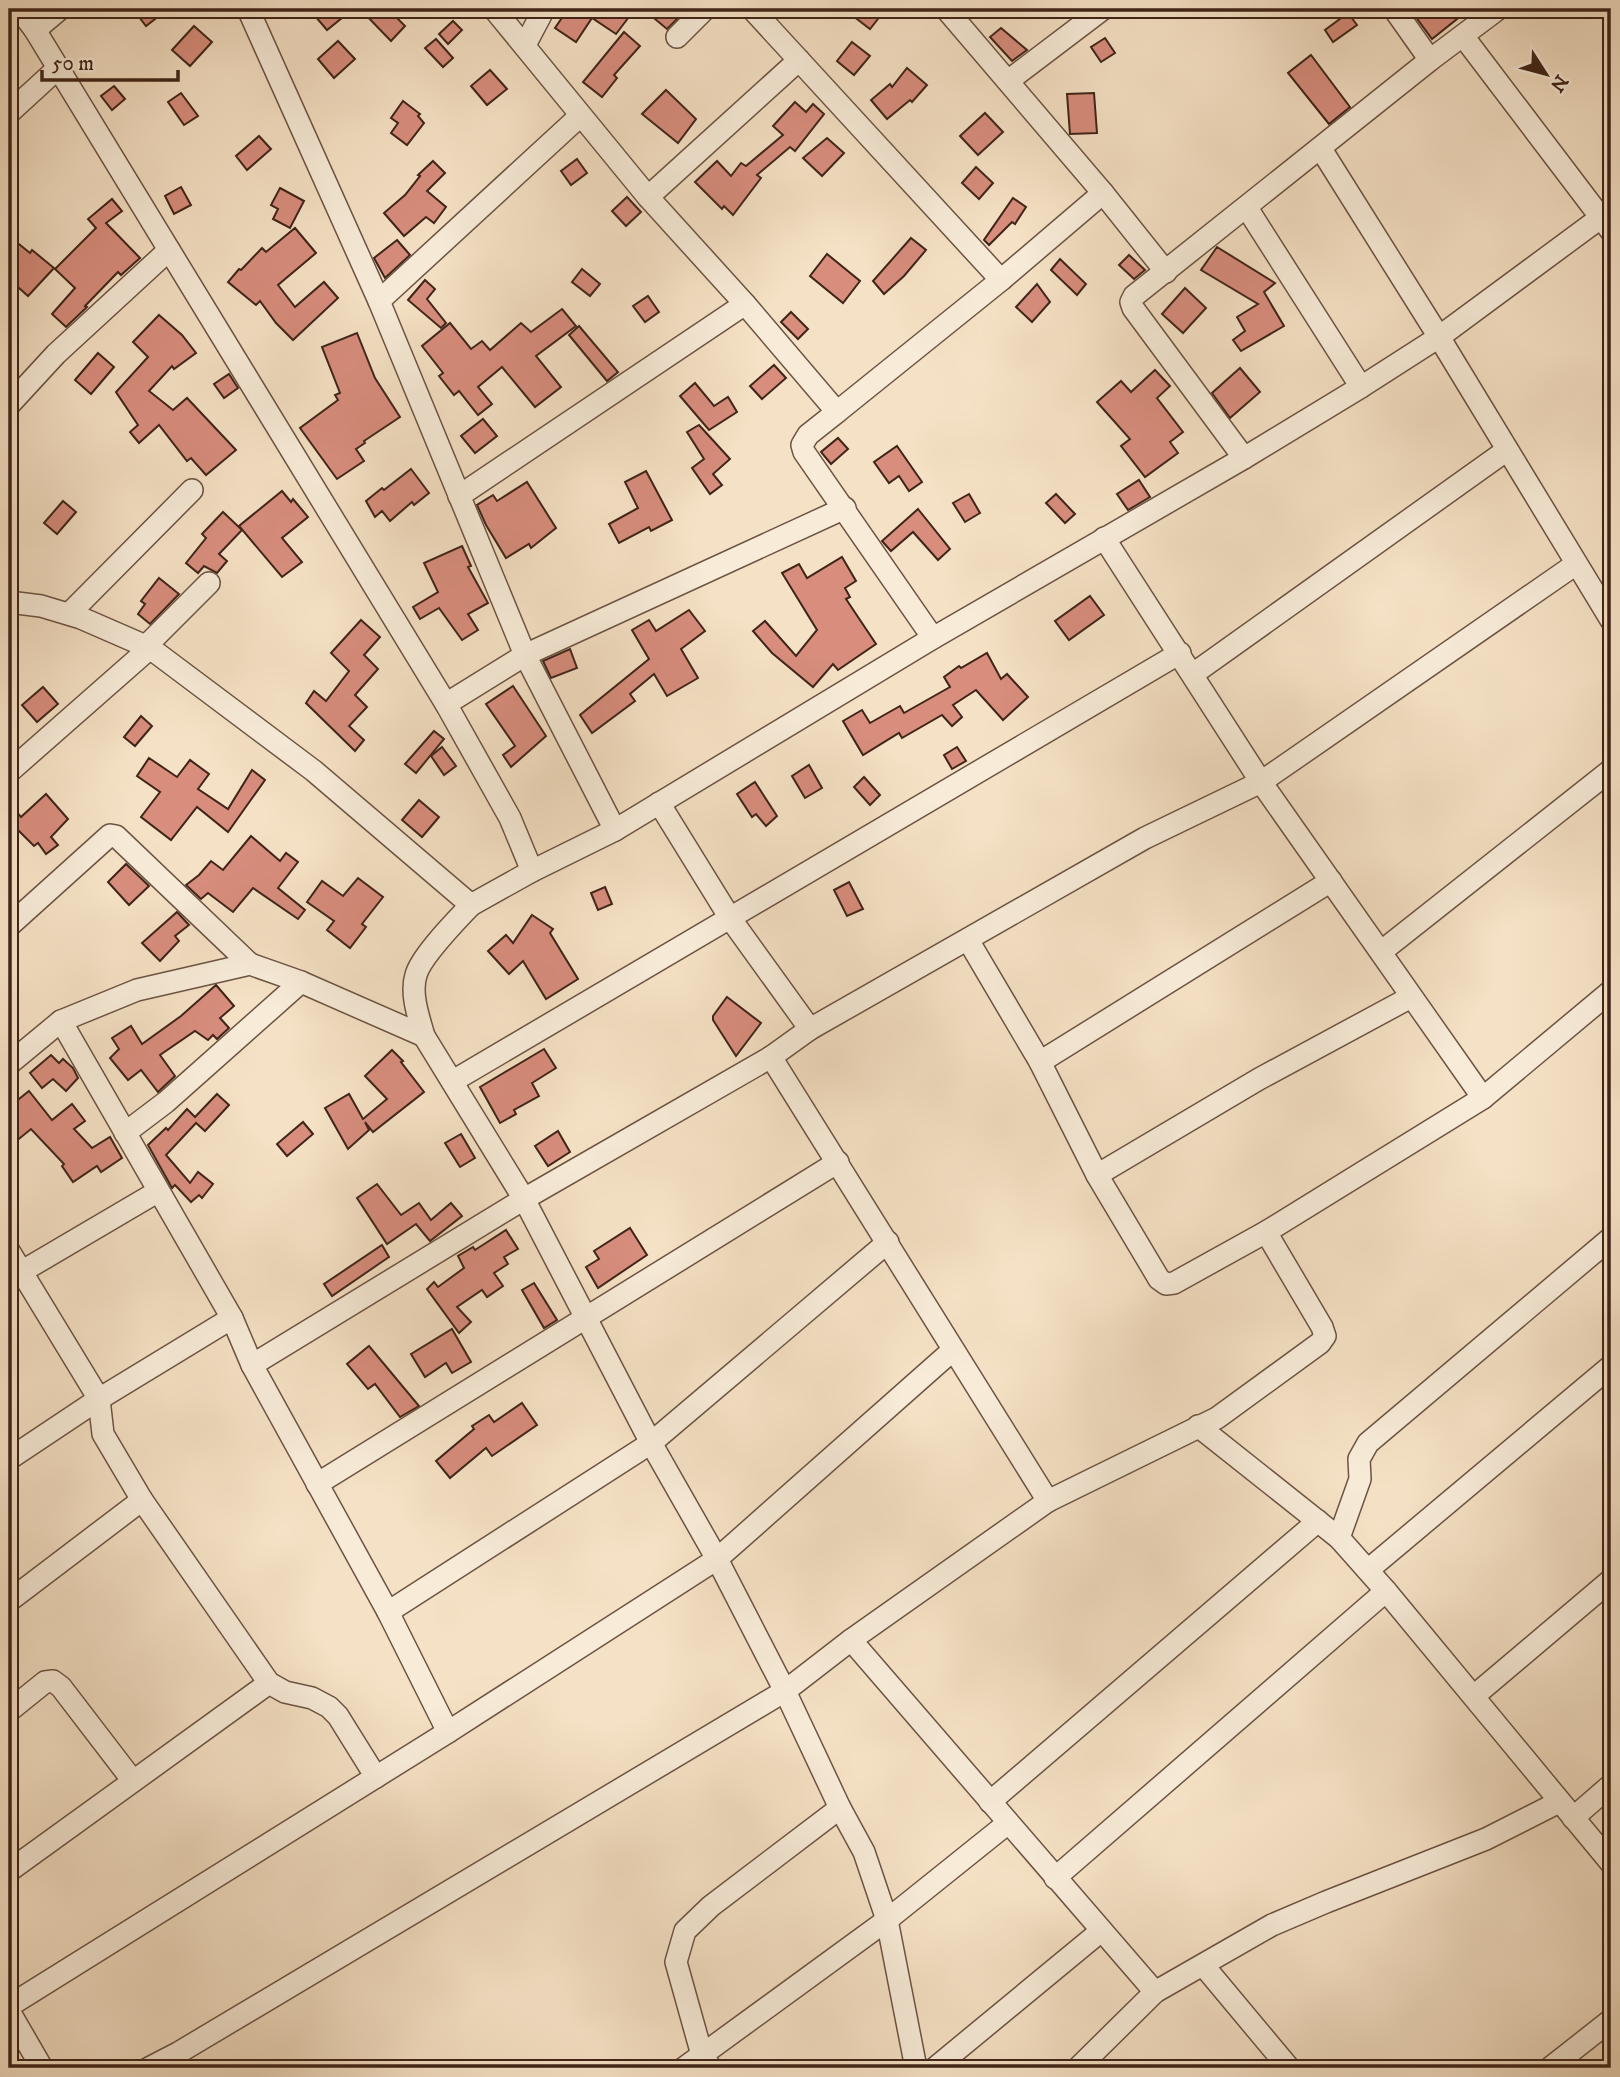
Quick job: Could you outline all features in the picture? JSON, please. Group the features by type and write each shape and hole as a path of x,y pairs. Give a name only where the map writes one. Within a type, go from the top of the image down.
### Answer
{"street":[{"path":"19,9 35,30 446,704 510,818 532,871"},
{"path":"35,30 60,9"},
{"path":"248,9 379,301 525,655 615,830"},
{"path":"494,9 648,197 837,412"},
{"path":"525,45 544,9"},
{"path":"677,37 705,9"},
{"path":"752,9 1001,280"},
{"path":"946,9 1103,193 1166,272"},
{"path":"1008,81 1103,9"},
{"path":"1394,9 1430,60"},
{"path":"1244,458 1131,302 1135,296 1430,60 1498,9"},
{"path":"916,2068 887,1920 864,1852 717,1559 651,1443 524,1199 424,1036 416,1006 416,975 435,945 471,905 615,830 933,638 1244,458 1439,337 1608,219 1463,36"},
{"path":"648,197 799,60"},
{"path":"9,113 57,69"},
{"path":"379,301 580,116"},
{"path":"1321,149 1439,337 1611,621"},
{"path":"933,638 804,452 802,445 808,435 1001,280 1103,193"},
{"path":"1247,208 1361,387"},
{"path":"9,405 56,354 169,250"},
{"path":"459,496 744,304"},
{"path":"1193,674 1507,450"},
{"path":"69,614 192,489"},
{"path":"446,704 525,655 845,508"},
{"path":"1104,538 1261,782 1483,1098"},
{"path":"252,1365 524,1199 771,1057 810,1029 1145,838 1261,782 1576,564"},
{"path":"9,772 148,648 209,583"},
{"path":"9,602 41,606 69,614 148,648 314,771 471,905"},
{"path":"453,1081 1180,653"},
{"path":"1382,951 1611,769"},
{"path":"659,803 730,918 810,1029"},
{"path":"9,926 110,835 116,836 250,964 301,982 424,1036"},
{"path":"1040,1062 1331,881"},
{"path":"968,940 1040,1062 1097,1175 1159,1279 1166,1284 1174,1283 1266,1232 1483,1098 1611,991"},
{"path":"9,1064 61,1021 137,990 250,964"},
{"path":"125,1133 166,1102 301,982"},
{"path":"1097,1175 1259,1079 1411,997"},
{"path":"61,1021 157,1192 232,1318 252,1365 388,1612 448,1732"},
{"path":"771,1057 1048,1501"},
{"path":"317,1484 838,1162"},
{"path":"15,1275 157,1192"},
{"path":"149,2068 785,1691 851,1640 1048,1501 1217,1418 1320,1343 1325,1336 1322,1327 1266,1232"},
{"path":"1339,1538 1360,1479 1359,1459 1368,1443 1611,1238"},
{"path":"388,1612 651,1443 888,1242"},
{"path":"9,1251 15,1275 99,1399 103,1434 142,1500 269,1683 285,1692 312,1698 329,1707 338,1716 376,1777"},
{"path":"9,1459 99,1399 232,1318"},
{"path":"9,2006 448,1732 717,1559 953,1350"},
{"path":"1368,1570 1611,1366"},
{"path":"1198,1426 1339,1538 1387,1591 1611,1863"},
{"path":"9,1601 142,1500"},
{"path":"990,1802 1318,1521"},
{"path":"1474,1696 1611,1580"},
{"path":"1055,1878 1387,1591"},
{"path":"851,1640 1155,1992"},
{"path":"9,1711 45,1682 54,1681 133,1781"},
{"path":"9,1871 269,1683"},
{"path":"1078,2068 1155,1992 1272,1925 1486,1839 1566,1810 1611,1785"},
{"path":"706,2062 677,1962 685,1931 711,1906 840,1808"},
{"path":"684,2068 706,2062 1008,1823"},
{"path":"935,2068 1101,1931"},
{"path":"1203,1965 1289,2068"},
{"path":"9,2011 43,2068"},
{"path":"1550,2068 1611,2020"}],"building":[{"path":"133,9 168,9 146,26"},
{"path":"309,9 353,9 327,30"},
{"path":"360,9 388,9 405,26 391,41"},
{"path":"568,9 635,9 616,34 592,18 576,42 555,28"},
{"path":"643,9 687,9 667,29"},
{"path":"844,9 874,9 881,15 870,29"},
{"path":"1410,9 1449,9 1457,19 1432,39"},
{"path":"1348,13 1357,25 1333,42 1325,30"},
{"path":"453,21 462,30 448,44 439,34"},
{"path":"194,26 212,42 190,66 172,50"},
{"path":"1001,28 1027,50 1012,61 990,37"},
{"path":"624,32 640,46 614,75 617,78 602,97 583,82"},
{"path":"1105,38 1115,53 1101,62 1091,47"},
{"path":"436,39 453,58 443,67 425,48"},
{"path":"338,41 355,59 334,78 318,59"},
{"path":"852,42 870,56 854,75 837,61"},
{"path":"1311,55 1350,107 1329,124 1288,73"},
{"path":"907,68 927,85 912,102 910,100 887,119 871,100 890,84 892,87"},
{"path":"490,70 507,89 487,105 471,86"},
{"path":"114,86 125,99 112,110 101,96"},
{"path":"666,90 696,119 678,143 642,114"},
{"path":"181,93 198,116 184,125 168,102"},
{"path":"1094,93 1097,133 1070,134 1067,94"},
{"path":"403,101 420,114 418,116 424,123 407,145 391,133 398,123 391,118"},
{"path":"795,102 806,112 813,104 824,114 795,151 790,147 757,175 761,178 733,215 724,206 722,209 695,182 717,161 731,176 741,163 746,166 783,135 773,126"},
{"path":"985,113 1003,132 978,155 960,136"},
{"path":"259,136 271,149 247,170 236,156"},
{"path":"827,138 844,153 822,176 803,158"},
{"path":"577,159 587,173 571,185 561,171"},
{"path":"433,161 445,173 427,191 446,207 434,223 426,217 404,236 384,213 405,195 420,176 418,175"},
{"path":"976,167 993,183 979,199 962,183"},
{"path":"181,187 191,205 174,214 165,196"},
{"path":"280,188 304,201 290,228 273,219 278,209 271,205"},
{"path":"627,197 641,212 626,226 612,211"},
{"path":"1013,198 1026,207 1015,224 1012,222 989,245 984,240"},
{"path":"112,199 122,211 106,223 140,258 121,275 118,272 66,327 52,314 75,288 55,269 96,228 88,219"},
{"path":"295,228 316,253 278,285 295,307 324,282 338,298 293,340 260,301 256,305 228,282 262,248 266,252"},
{"path":"9,236 54,268 28,296 9,279"},
{"path":"911,238 926,250 884,294 873,281"},
{"path":"397,240 410,255 385,278 374,258"},
{"path":"1217,247 1275,283 1264,292 1284,326 1241,351 1233,340 1245,331 1237,317 1258,304 1201,270"},
{"path":"827,254 860,281 843,303 810,276"},
{"path":"1129,255 1145,270 1134,279 1119,265"},
{"path":"1060,259 1086,284 1077,295 1051,270"},
{"path":"582,269 600,284 590,296 572,282"},
{"path":"425,280 435,289 427,299 446,323 441,328 408,300"},
{"path":"1037,284 1050,302 1032,322 1016,307"},
{"path":"1185,288 1206,308 1183,333 1162,314"},
{"path":"648,296 659,312 645,322 633,306"},
{"path":"562,309 576,326 536,356 561,387 535,407 502,367 478,387 492,404 478,415 459,391 454,395 439,376 443,373 422,346 450,323 471,349 482,341 490,350 521,323 531,332"},
{"path":"791,312 808,329 798,339 781,322"},
{"path":"159,315 182,335 196,353 174,369 172,366 149,391 173,410 187,398 236,450 206,475 191,458 187,461 159,425 139,443 130,432 138,425 116,392 148,357 133,342"},
{"path":"579,326 618,372 607,381 569,335"},
{"path":"357,333 375,378 400,417 364,441 365,443 356,449 364,461 337,479 300,428 338,400 335,395 340,393 322,347"},
{"path":"98,353 114,367 91,394 75,380"},
{"path":"774,365 786,378 762,399 750,386"},
{"path":"1240,368 1260,392 1230,418 1212,393"},
{"path":"1155,370 1170,386 1157,398 1183,432 1170,442 1178,453 1145,477 1121,446 1130,439 1097,402 1121,381 1131,392"},
{"path":"229,374 238,388 224,398 214,384"},
{"path":"695,383 714,406 728,397 737,412 709,430 680,396"},
{"path":"483,419 497,436 475,453 461,436"},
{"path":"699,425 730,459 713,474 722,485 710,494 692,468 704,459 687,432"},
{"path":"838,438 848,449 831,464 821,452"},
{"path":"897,446 922,482 909,491 899,476 889,483 874,462"},
{"path":"411,469 429,493 414,505 412,502 390,521 382,511 375,517 366,501"},
{"path":"646,471 672,520 651,531 649,527 619,543 609,524 638,508 625,482"},
{"path":"1139,480 1150,497 1128,510 1117,494"},
{"path":"527,482 556,528 531,548 529,544 506,558 477,505 493,495 497,501"},
{"path":"282,491 291,502 293,499 308,517 282,538 302,562 282,577 239,526"},
{"path":"969,494 980,513 965,522 953,503"},
{"path":"1056,494 1075,514 1065,523 1046,503"},
{"path":"63,501 76,512 57,534 44,523"},
{"path":"918,509 950,549 938,560 913,532 891,551 882,541"},
{"path":"223,512 242,530 219,554 227,561 217,573 204,566 198,573 186,563 206,538 202,534"},
{"path":"462,546 471,566 468,567 488,603 468,614 478,630 462,640 439,608 420,619 413,607 438,592 424,563"},
{"path":"842,557 856,581 845,588 850,597 846,599 876,644 838,670 833,664 813,687 772,653 753,631 765,621 796,656 817,630 782,573 799,564 807,578"},
{"path":"159,578 179,594 150,624 138,614 145,604 141,601"},
{"path":"1090,596 1104,615 1069,640 1055,621"},
{"path":"689,610 705,631 681,649 698,678 667,696 654,674 630,694 635,701 592,733 580,715 649,659 632,630 649,620 656,631"},
{"path":"361,620 380,637 364,655 378,669 355,695 367,707 349,726 364,740 355,751 306,703 314,691 326,701 349,671 331,653"},
{"path":"570,649 577,668 551,678 543,661"},
{"path":"987,653 1001,679 1007,674 1028,697 1003,720 976,690 953,705 962,717 952,726 942,715 902,738 899,733 863,755 843,721 862,710 870,723 900,706 904,713 950,687 944,677 959,666 961,668"},
{"path":"513,686 546,736 511,767 503,755 515,746 486,704"},
{"path":"43,687 58,704 37,722 22,705"},
{"path":"141,716 152,726 135,746 124,737"},
{"path":"434,731 444,739 416,773 405,764"},
{"path":"442,747 456,766 444,775 431,756"},
{"path":"957,747 966,761 952,769 944,755"},
{"path":"149,758 177,777 190,760 209,774 198,789 228,809 252,770 265,780 228,832 197,807 171,840 141,817 160,792 137,776"},
{"path":"809,765 822,788 805,798 792,776"},
{"path":"864,777 880,795 870,805 854,787"},
{"path":"755,782 777,816 766,826 756,814 752,817 737,794"},
{"path":"46,794 68,819 51,837 58,845 46,854 38,843 34,846 19,831 9,842 9,802 21,817"},
{"path":"419,800 439,817 422,837 402,820"},
{"path":"251,836 280,861 286,853 298,862 278,888 305,910 298,919 253,888 233,912 208,893 201,899 186,885 211,861 223,870"},
{"path":"126,864 149,886 129,905 108,882"},
{"path":"358,878 383,897 362,924 366,927 350,948 327,930 334,921 307,902 322,881 343,896"},
{"path":"849,882 863,909 847,916 834,890"},
{"path":"605,887 612,904 598,910 591,893"},
{"path":"177,912 189,925 175,936 179,941 160,961 142,943"},
{"path":"532,915 553,929 550,933 578,979 546,999 523,961 509,974 488,951 506,935 513,943"},
{"path":"216,985 234,1006 220,1018 229,1028 217,1039 213,1035 208,1040 195,1031 160,1055 175,1076 158,1092 141,1070 128,1080 110,1058 119,1049 112,1038 131,1026 142,1044 181,1016"},
{"path":"727,997 761,1023 736,1056 713,1020"},
{"path":"544,1049 556,1068 532,1083 539,1096 514,1110 516,1114 500,1123 480,1087"},
{"path":"392,1050 424,1092 373,1132 365,1122 369,1130 348,1149 325,1108 349,1094 363,1119 387,1099 365,1076"},
{"path":"51,1055 59,1063 63,1059 73,1068 78,1078 66,1091 53,1079 42,1088 30,1073"},
{"path":"29,1091 52,1120 72,1104 85,1121 74,1129 92,1148 110,1137 122,1158 101,1172 97,1166 73,1182 62,1166 64,1164 31,1129 9,1147 9,1107"},
{"path":"217,1094 229,1105 205,1131 196,1123 166,1155 190,1183 198,1172 213,1184 202,1198 199,1195 191,1202 175,1185 172,1188 148,1145 166,1128 168,1130 187,1109 195,1117"},
{"path":"303,1122 313,1134 287,1156 277,1144"},
{"path":"558,1131 570,1152 548,1166 535,1146"},
{"path":"461,1134 475,1158 460,1167 445,1143"},
{"path":"377,1184 401,1215 419,1203 431,1220 451,1203 462,1216 430,1241 416,1224 387,1244 357,1198"},
{"path":"630,1228 647,1255 598,1288 586,1267 599,1259 594,1251"},
{"path":"506,1230 518,1249 504,1257 508,1264 494,1273 503,1286 487,1297 482,1290 457,1307 471,1322 459,1333 427,1289 434,1282 438,1287 464,1268 458,1256 473,1247 475,1250"},
{"path":"382,1245 389,1257 332,1296 324,1284"},
{"path":"534,1283 557,1320 544,1328 522,1290"},
{"path":"452,1329 471,1362 452,1373 446,1363 425,1377 411,1354"},
{"path":"369,1346 419,1406 400,1417 375,1384 368,1389 347,1364"},
{"path":"522,1403 537,1425 492,1456 486,1448 450,1478 436,1461 474,1429 472,1426 489,1415 494,1422"}]}
